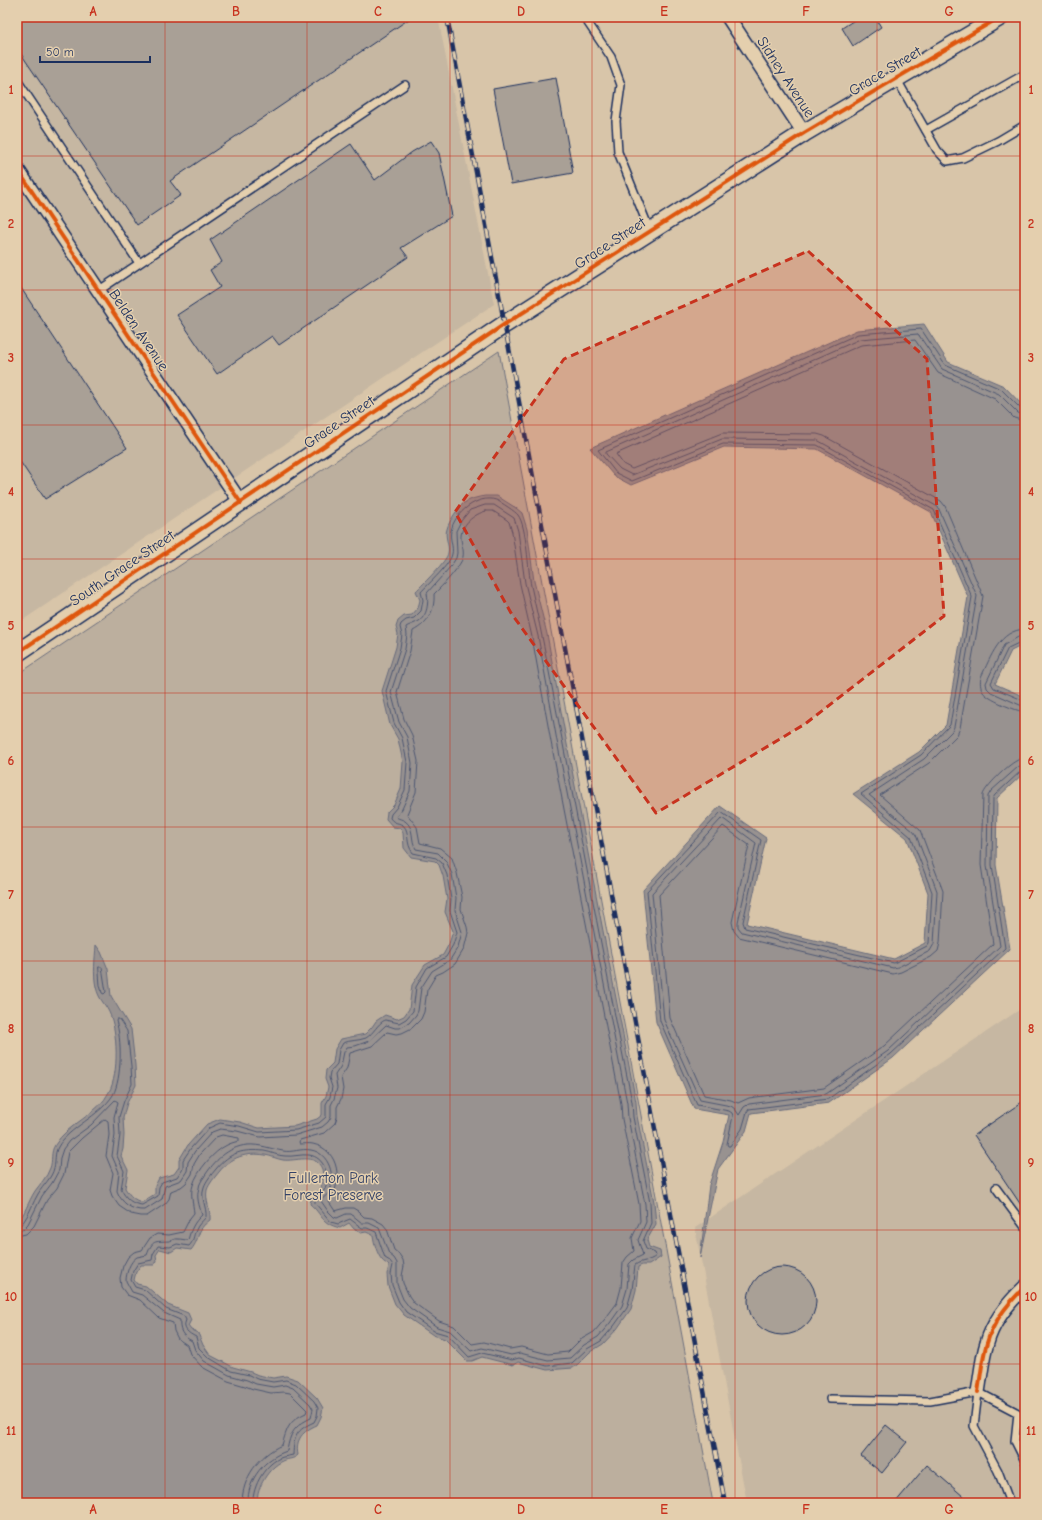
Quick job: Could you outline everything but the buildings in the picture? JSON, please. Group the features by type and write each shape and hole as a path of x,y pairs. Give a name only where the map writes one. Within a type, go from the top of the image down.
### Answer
{"street":[{"name":"Sidney Avenue","path":"728,17 804,133"},
{"name":"Grace Street","path":"241,503 505,324 650,231 804,133 1000,17"},
{"name":"Belden Avenue","path":"17,169 241,503"},
{"name":"South Grace Street","path":"17,653 241,503"},
{"path":"978,1392 987,1342 992,1328 1010,1302 1025,1287"}],"lane":[{"path":"584,17 611,56 621,85 616,121 618,152 650,231"},
{"path":"926,130 1025,74"},
{"path":"896,78 937,150 947,161 963,158 998,141 1025,125"},
{"path":"17,80 139,263"},
{"path":"98,291 405,85"},
{"path":"996,1188 1025,1227"},
{"path":"978,1392 974,1426 998,1471 1010,1503"},
{"path":"830,1399 930,1401 978,1392 1018,1413 1015,1441 1025,1461"}],"highlighted area":[{"path":"808,251 927,359 944,616 805,724 656,813 511,613 455,512 564,359"}],"shaded area":[{"path":"17,17 438,17 494,304 17,624"},
{"path":"1025,1006 1025,1503 747,1503 695,1228"}],"green space":[{"name":"Fullerton Park Forest Preserve","path":"499,351 713,1503 17,1503 17,675"}],"water":[{"path":"924,324 948,362 1004,386 1025,408 1025,644 1011,651 995,684 1025,697 1025,772 997,798 996,865 1010,949 893,1058 829,1103 751,1113 746,1131 718,1169 700,1258 709,1185 723,1142 729,1115 694,1109 656,1022 643,890 720,806 766,838 747,924 894,959 925,943 928,893 907,838 853,794 919,752 946,725 968,597 931,512 817,449 724,447 631,485 614,476 590,448 857,330"},
{"path":"497,496 516,508 522,513 527,529 534,581 547,634 654,1202 656,1224 647,1240 649,1247 660,1251 661,1257 649,1265 642,1265 638,1267 636,1290 631,1309 617,1329 603,1344 590,1352 573,1368 547,1370 518,1362 513,1365 482,1357 472,1361 467,1361 445,1339 433,1335 404,1315 395,1304 388,1286 387,1274 389,1266 379,1255 373,1235 366,1232 361,1233 354,1229 349,1223 340,1228 329,1224 310,1204 312,1198 322,1185 322,1169 319,1164 310,1159 283,1160 258,1154 239,1157 224,1167 214,1178 208,1188 207,1198 210,1220 200,1231 191,1250 177,1248 171,1252 160,1249 156,1255 157,1261 154,1265 141,1265 136,1272 134,1280 137,1284 146,1286 168,1305 188,1313 191,1320 188,1326 191,1330 198,1333 203,1345 210,1355 233,1367 258,1375 273,1378 286,1376 298,1380 317,1398 323,1408 321,1417 317,1425 301,1436 297,1449 298,1455 278,1464 268,1473 261,1485 257,1503 17,1503 17,1223 35,1191 49,1171 55,1145 67,1131 98,1107 109,1092 112,1084 116,1064 116,1041 112,1020 96,987 94,972 96,945 101,952 108,969 111,996 131,1029 136,1085 127,1103 123,1117 124,1135 121,1156 128,1170 125,1188 134,1199 142,1202 155,1194 155,1186 159,1178 174,1174 179,1167 179,1160 188,1145 207,1124 220,1119 240,1122 259,1128 295,1126 317,1119 322,1115 322,1103 326,1096 328,1087 325,1079 326,1070 333,1063 335,1049 341,1039 365,1034 376,1021 385,1015 397,1019 404,1016 409,1009 412,985 425,965 443,955 449,944 453,931 445,912 447,899 443,876 439,865 435,861 411,857 404,848 403,833 400,828 393,827 386,819 387,812 394,805 401,789 403,762 398,739 390,725 382,691 396,647 398,634 396,627 398,621 404,616 412,615 418,608 420,600 416,591 447,557 448,547 446,532 450,522 464,503 474,498"}],"railway":[{"path":"447,17 725,1503"}],"cycle path":[{"path":"17,653 505,324 804,133 1000,17"},
{"path":"17,169 241,503"},
{"path":"978,1392 985,1349 993,1327 1002,1312 1025,1287"}]}
